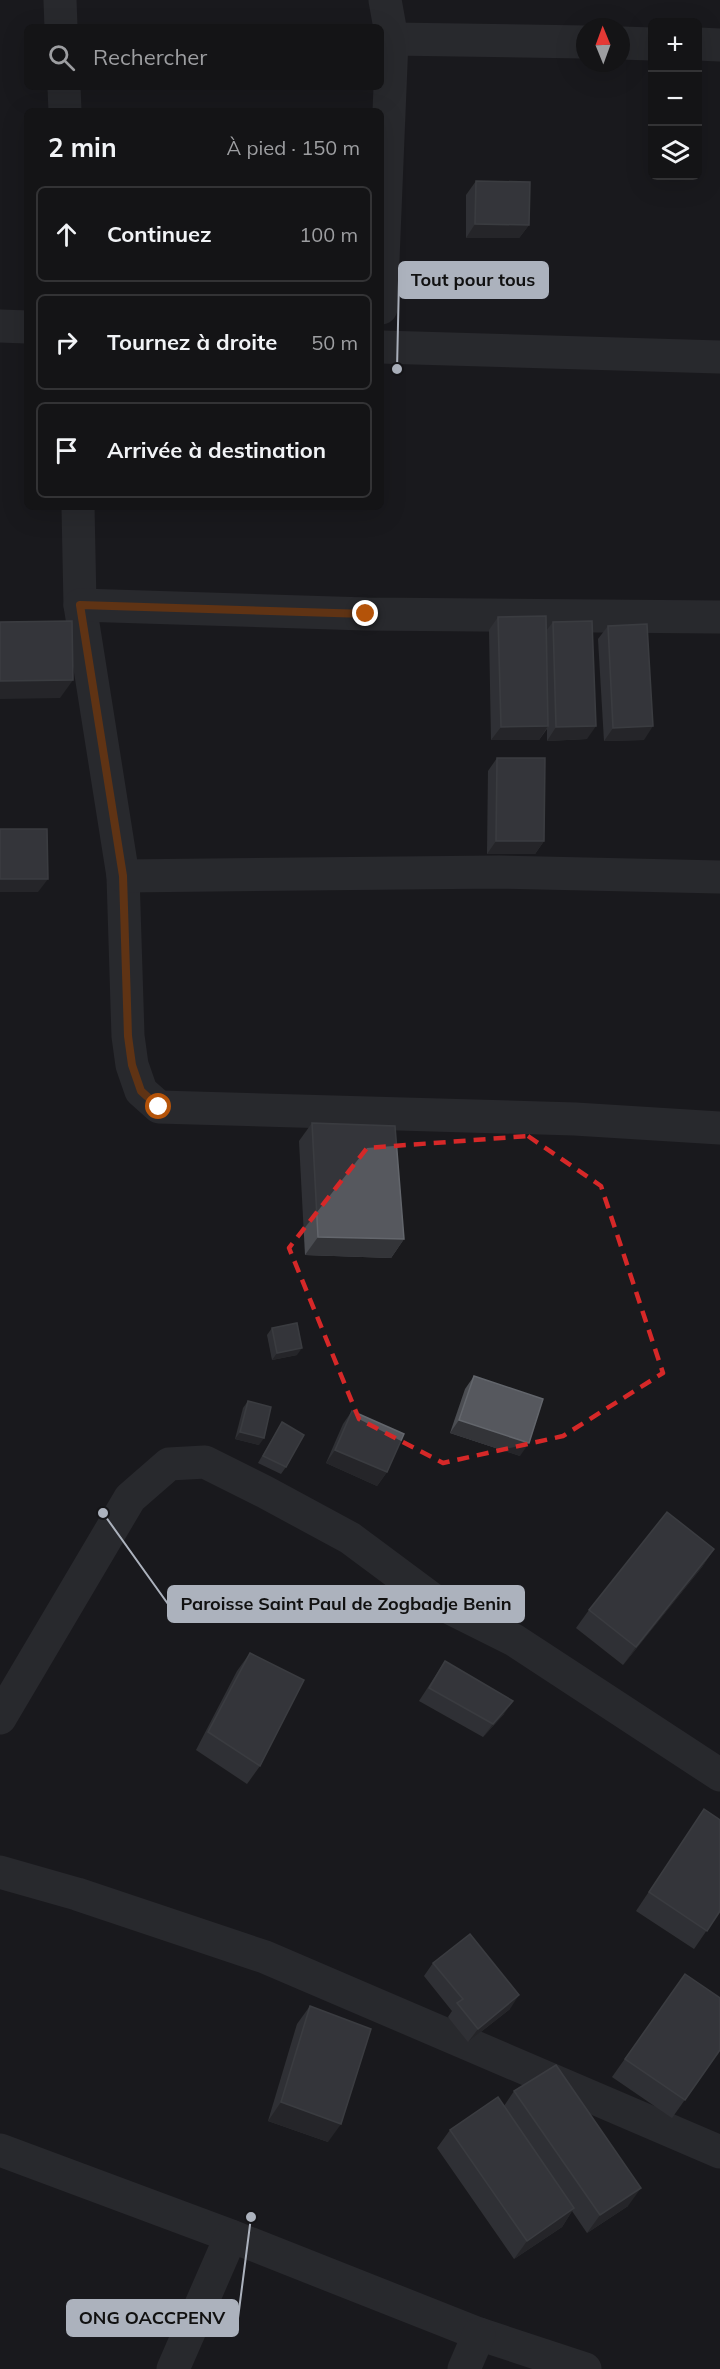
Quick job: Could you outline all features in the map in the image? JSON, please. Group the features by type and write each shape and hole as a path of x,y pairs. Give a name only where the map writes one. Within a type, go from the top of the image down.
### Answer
{"street":[{"path":"60,0 61,24"},
{"path":"384,235 392,39 385,0"},
{"path":"392,39 576,42"},
{"path":"630,43 648,44"},
{"path":"702,44 720,45"},
{"path":"64,90 65,108"},
{"path":"0,326 24,327"},
{"path":"384,346 720,357"},
{"path":"78,510 80,605 123,876 128,1036 132,1065 141,1091 159,1107 575,1119 720,1128"},
{"path":"80,605 366,614 720,617"},
{"path":"123,876 499,872 720,878"},
{"path":"0,1718 130,1498 169,1464 205,1462 350,1538 432,1599 514,1640 720,1775"},
{"path":"0,1872 77,1894 265,1956 720,2152"},
{"path":"0,2150 231,2236 479,2334 585,2369"},
{"path":"173,2369 231,2236"},
{"path":"464,2369 479,2334"}],"highlighted area":[{"path":"528,1136 601,1186 663,1373 563,1436 443,1463 359,1419 289,1248 367,1148"}],"building":[{"path":"476,181 530,182 529,225 475,224"},
{"path":"546,616 548,726 501,727 498,617"},
{"path":"72,621 73,680 0,681 0,622"},
{"path":"592,621 596,726 556,727 553,622"},
{"path":"647,624 653,726 613,728 608,626"},
{"path":"497,758 545,758 544,841 496,841"},
{"path":"0,829 47,829 48,879 0,879"},
{"path":"312,1123 395,1126 404,1239 318,1237"},
{"path":"297,1323 302,1348 277,1353 272,1328"},
{"path":"474,1376 543,1399 529,1443 459,1420"},
{"path":"248,1401 271,1407 264,1438 240,1432"},
{"path":"352,1411 404,1434 387,1472 335,1450"},
{"path":"282,1422 304,1435 286,1467 263,1456"},
{"path":"667,1512 714,1549 636,1647 589,1610"},
{"path":"250,1653 304,1680 260,1766 208,1732"},
{"path":"445,1661 513,1701 493,1724 429,1688"},
{"path":"704,1809 720,1820 720,1911 707,1931 649,1892"},
{"path":"470,1934 519,1995 478,2029 457,2003 463,1999 433,1963"},
{"path":"685,1974 720,1998 720,2050 685,2100 625,2059"},
{"path":"310,2006 371,2029 341,2124 281,2102"},
{"path":"556,2065 641,2188 600,2215 514,2091"},
{"path":"498,2097 574,2208 527,2241 450,2130"}],"place":[{"name":"Tout pour tous","path":"397,369"},
{"name":"Paroisse Saint Paul de Zogbadje Benin","path":"103,1513"},
{"name":"ONG OACCPENV","path":"251,2217"}],"route":[{"path":"159,1107 141,1091 132,1065 128,1036 123,876 80,605 366,614"}]}
